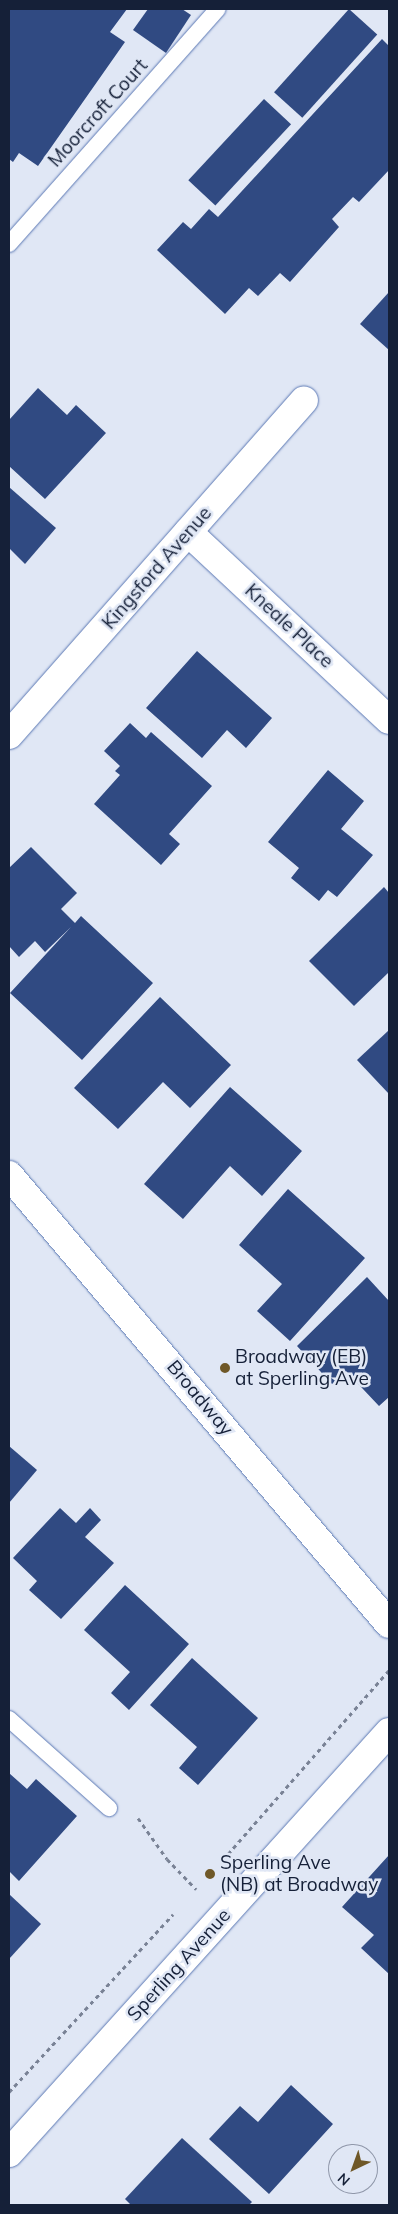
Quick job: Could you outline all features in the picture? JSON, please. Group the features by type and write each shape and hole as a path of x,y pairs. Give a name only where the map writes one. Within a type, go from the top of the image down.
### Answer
{"street":[{"name":"Kingsford Avenue","path":"9,735 304,400"},
{"name":"Kneale Place","path":"188,532 389,720"},
{"name":"Broadway","path":"9,1175 389,1624"},
{"name":"Sperling Avenue","path":"9,2153 389,1732"}],"lane":[{"name":"Moorcroft Court","path":"9,244 218,9"},
{"path":"9,1718 108,1808"}],"path":[{"path":"222,1860 389,1670"},
{"path":"108,1808 138,1818 167,1859 196,1889"},
{"path":"189,1897 200,1884"},
{"path":"9,2092 176,1911"}],"building":[{"path":"9,9 127,9 110,32 125,42 38,166 19,153 13,162 9,159"},
{"path":"148,9 182,9 191,15 166,53 133,30"},
{"path":"349,9 377,34 302,118 274,92"},
{"path":"382,39 389,46 389,170 359,202 353,197 332,219 339,227 290,282 280,273 258,296 249,288 225,314 157,250 183,222 191,229 209,209 218,217"},
{"path":"264,99 291,124 215,205 188,180"},
{"path":"389,292 389,350 360,324"},
{"path":"38,388 67,415 76,405 106,433 45,499 9,466 9,420"},
{"path":"9,487 56,528 25,564 9,548"},
{"path":"197,651 272,718 246,748 227,730 202,758 146,708"},
{"path":"130,723 146,738 151,732 212,786 169,834 180,844 161,865 94,804 120,775 115,771 120,766 104,751"},
{"path":"328,770 364,801 341,829 373,855 337,897 328,890 319,901 291,878 299,868 268,842"},
{"path":"31,847 77,893 61,909 75,923 81,916 153,983 82,1060 10,993 71,927 45,952 35,941 19,957 9,946 9,868"},
{"path":"384,887 389,893 389,972 354,1006 309,961"},
{"path":"160,997 231,1065 190,1108 163,1082 118,1129 74,1088"},
{"path":"389,1030 389,1094 357,1060"},
{"path":"230,1087 302,1151 262,1196 230,1166 183,1219 144,1184"},
{"path":"288,1189 365,1258 290,1341 257,1311 282,1284 239,1245"},
{"path":"367,1277 389,1301 389,1397 379,1406 346,1371 332,1384 297,1346"},
{"path":"9,1446 37,1470 9,1503"},
{"path":"60,1508 76,1523 90,1508 101,1520 85,1537 114,1563 61,1619 29,1590 37,1581 13,1558"},
{"path":"125,1585 189,1644 129,1710 111,1693 130,1672 84,1630"},
{"path":"192,1658 258,1718 198,1785 179,1768 197,1747 150,1705"},
{"path":"9,1773 27,1789 36,1779 77,1816 19,1881 9,1871"},
{"path":"389,1855 389,1974 361,1948 374,1935 342,1907"},
{"path":"9,1894 41,1924 9,1959"},
{"path":"291,2085 333,2124 269,2194 209,2139 240,2106 258,2122"},
{"path":"182,2138 252,2202 249,2205 131,2205 125,2199"}],"place":[{"name":"Broadway (EB) at Sperling Ave","path":"225,1368"},
{"name":"Sperling Ave (NB) at Broadway","path":"210,1874"}]}
